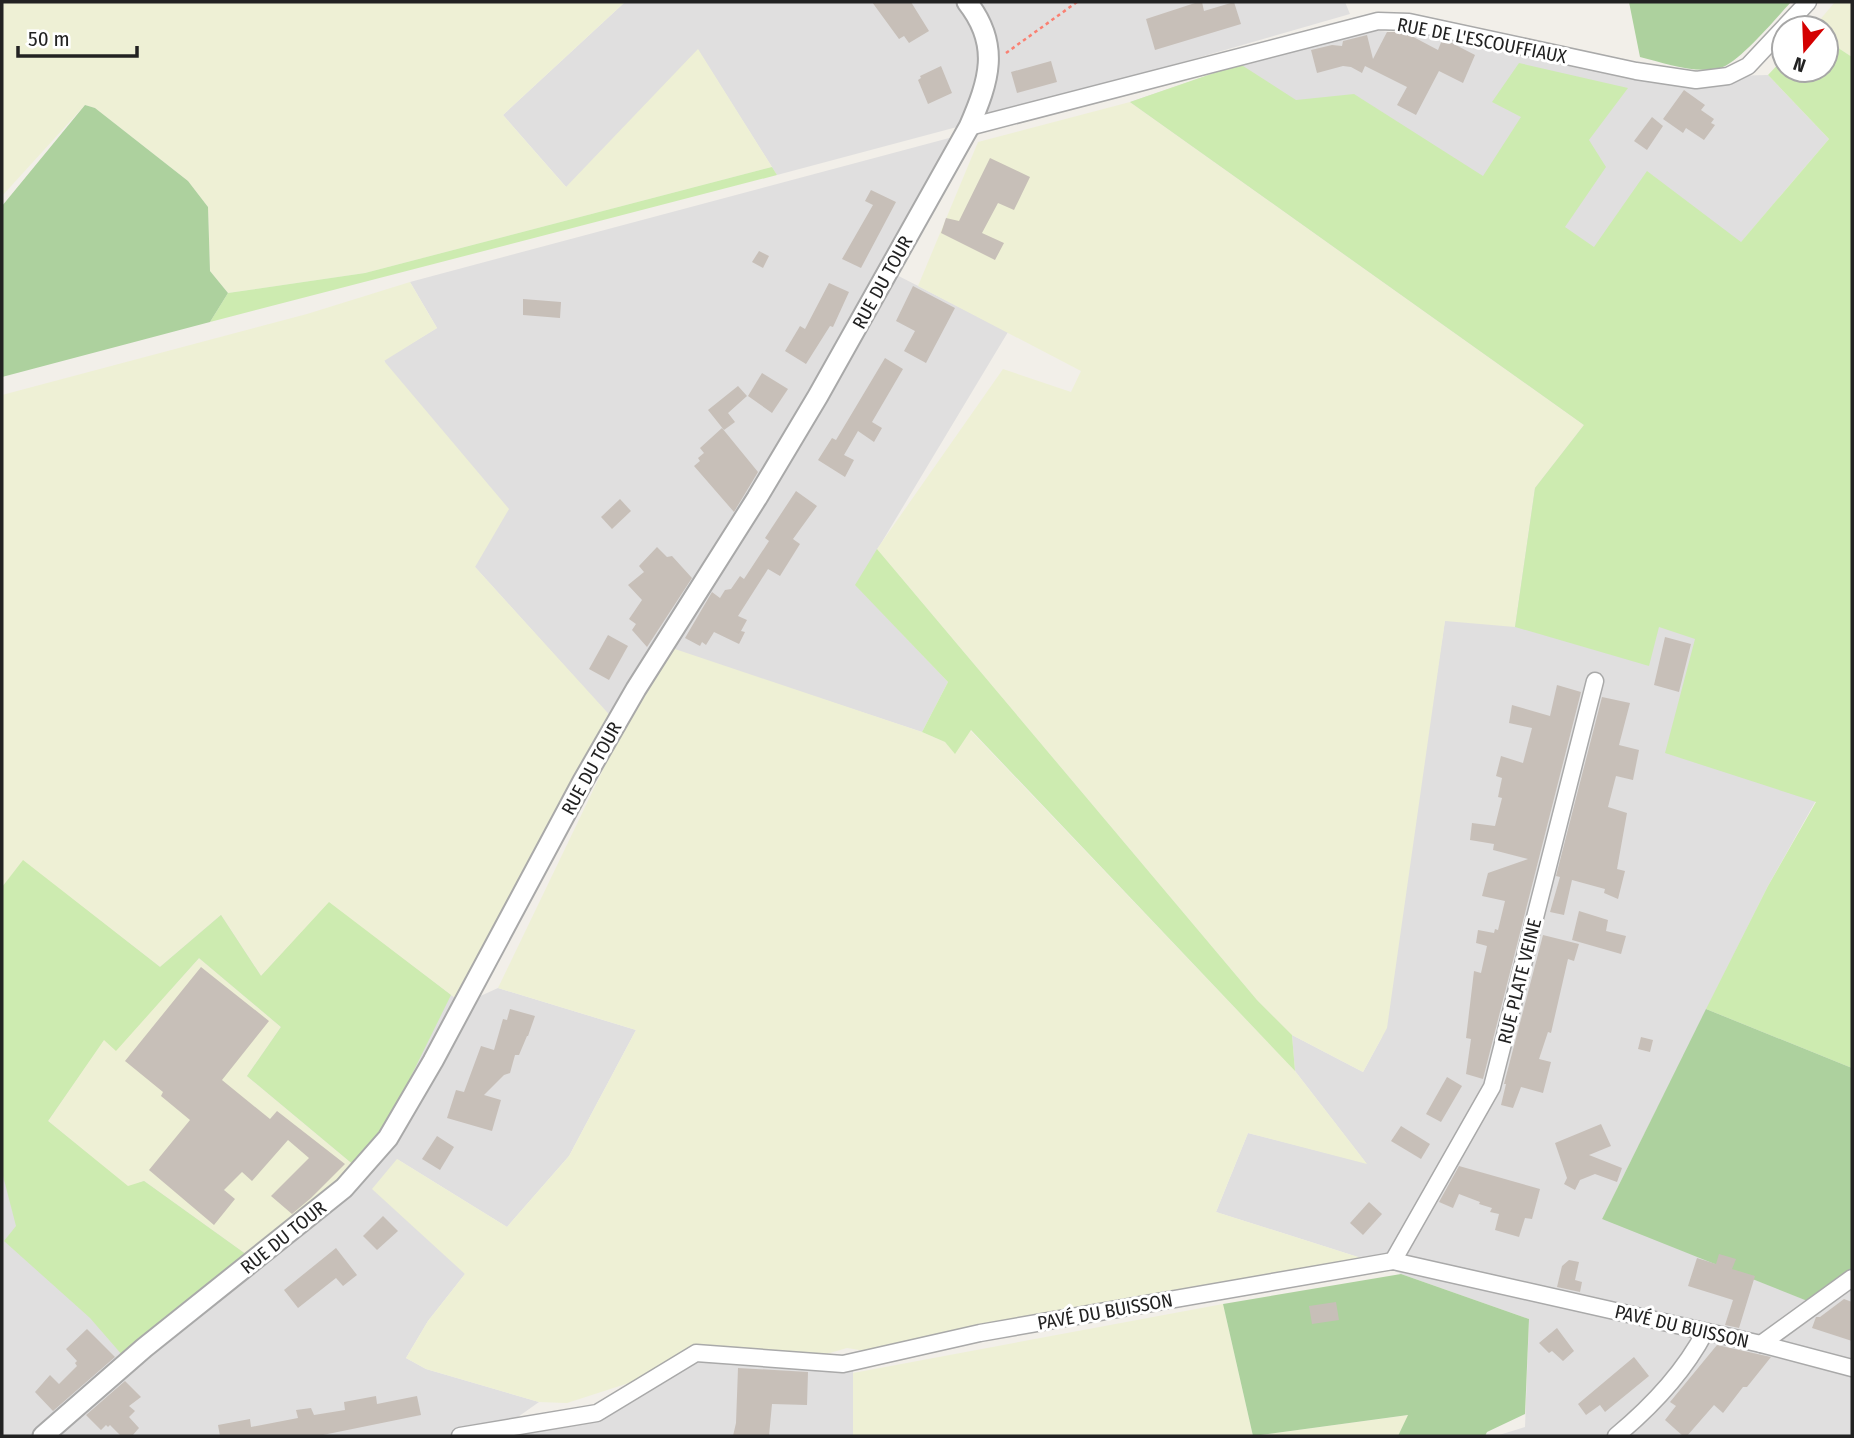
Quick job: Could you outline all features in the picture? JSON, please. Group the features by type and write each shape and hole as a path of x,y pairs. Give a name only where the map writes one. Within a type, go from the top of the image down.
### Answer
{"street":[{"name":"RUE DU TOUR","path":"43,1436 144,1348 344,1188 388,1138 433,1061 635,689 757,498 818,396 969,127 982,97 990,65 984,29 967,2"},
{"name":"RUE DE L'ESCOUFFIAUX","path":"969,127 1378,21 1409,22 1636,71 1696,80 1728,76 1748,66 1808,2"},
{"name":"RUE PLATE VEINE","path":"1393,1261 1492,1087 1595,681"},
{"name":"PAVÉ DU BUISSON","path":"460,1436 597,1413 696,1353 843,1364 980,1333 1393,1261 1761,1344 1852,1368"},
{"path":"1761,1344 1852,1278"},
{"path":"1616,1436 1644,1413 1693,1355 1705,1332"}],"path":[{"path":"990,65 1077,2"}],"shaded area":[{"path":"625,2 1345,2 1350,14 957,127 777,175 698,50 567,188 503,115"},
{"path":"1347,28 1488,41 1728,76 1768,75 1770,84 1777,84 1829,139 1622,382 1852,736 1768,886 1602,1219 1852,1275 1852,1436 1496,1436 1525,1427 1529,1319 1401,1274 1380,1264 1216,1212 1248,1133 1366,1163 1295,1071 1292,1035 1363,1072 1382,1037 1445,620 1130,102"},
{"path":"953,137 881,267 1008,332 856,585 948,682 922,732 685,654 623,731 475,567 384,360 437,328 410,282"},
{"path":"2,887 329,902 463,1004 498,988 636,1030 569,1156 507,1227 397,1159 465,1274 428,1321 406,1358 426,1369 539,1402 501,1429 460,1436 2,1436"},
{"path":"696,1353 853,1362 853,1436 522,1436 523,1431 612,1404"}],"green space":[{"path":"2,2 625,2 503,115 566,187 698,49 772,167 365,273 228,293 210,271 208,207 188,181 95,108 85,105 2,196"},
{"path":"1629,2 1791,2 1780,14 1770,14 1770,25 1757,39 1737,58 1720,68 1700,70 1640,57"},
{"path":"1835,2 1852,2 1852,57 1840,49 1840,14 1825,14"},
{"path":"1840,49 1852,57 1852,1068 1706,1009 1768,886 1816,802 1665,753 1695,639 1659,627 1649,666 1515,627 1535,488 1584,425 1130,102 1240,64 1296,100 1354,94 1483,176 1521,117 1492,102 1519,63 1628,88 1589,140 1606,167 1565,227 1594,247 1647,171 1741,242 1829,139 1777,84 1840,84"},
{"path":"1130,102 1584,425 1535,488 1515,627 1445,621 1387,1028 1363,1072 1292,1035 1257,1000 877,549 1003,369 1071,392 1081,371 918,286 978,142"},
{"path":"85,105 95,108 188,181 208,207 210,271 228,293 210,322 2,377 2,206"},
{"path":"772,167 777,175 210,322 228,293 365,273"},
{"path":"410,282 437,328 384,361 509,509 475,567 616,722 463,1004 329,903 261,976 221,915 160,967 23,861 2,887 2,395 307,314"},
{"path":"877,549 1257,1000 1292,1035 1295,1071 971,730 955,754 945,742 922,732 948,682 855,585"},
{"path":"663,645 922,732 945,742 955,753 970,730 1295,1071 1367,1164 1248,1133 1216,1212 1380,1264 866,1351 847,1348 823,1355 762,1349 684,1350 632,1382 567,1403 539,1402 426,1369 406,1358 428,1321 465,1274 372,1189 397,1159 507,1227 569,1156 636,1030 498,988"},
{"path":"23,860 160,967 221,915 261,976 329,902 451,995 385,1129 355,1166 247,1076 281,1027 199,958 116,1051 104,1040 48,1121 128,1186 144,1181 247,1255 123,1356 90,1318 4,1241 16,1226 2,1172 2,887"},
{"path":"199,958 281,1027 247,1076 355,1166 333,1188 247,1255 144,1181 128,1187 48,1121 104,1039 116,1050"},
{"path":"1706,1009 1852,1068 1852,1275 1815,1304 1602,1219"},
{"path":"1401,1274 1529,1319 1525,1414 1487,1432 1485,1436 1398,1436 1408,1415 1253,1436 1223,1304"},
{"path":"1223,1304 1253,1436 853,1436 853,1373"},
{"path":"1409,1415 1398,1436 1253,1436"}],"building":[{"path":"872,2 911,2 929,31 909,43 904,36 899,39"},
{"path":"1202,2 1204,11 1234,2 1241,24 1155,50 1146,19"},
{"path":"1387,32 1404,32 1438,50 1442,40 1448,41 1475,55 1463,83 1439,71 1416,115 1397,105 1407,87 1365,66 1362,73 1343,66 1317,73 1311,50 1332,45 1342,46 1343,41 1367,35 1373,59"},
{"path":"1051,61 1057,82 1017,93 1011,72"},
{"path":"941,66 952,93 928,104 918,80 920,76"},
{"path":"1684,90 1705,105 1701,110 1714,119 1711,123 1715,125 1704,140 1686,128 1683,133 1663,119"},
{"path":"1652,117 1663,126 1647,150 1634,141"},
{"path":"990,158 1030,177 1014,210 998,203 982,233 1004,243 995,260 941,233 946,218 959,221"},
{"path":"871,190 896,202 861,268 842,259 873,205 865,201"},
{"path":"759,251 769,256 763,268 752,262"},
{"path":"829,283 849,292 833,327 830,326 806,364 785,351 800,326 805,329"},
{"path":"913,286 955,308 926,363 904,351 915,331 896,321"},
{"path":"523,299 561,302 560,318 523,315"},
{"path":"885,358 903,369 872,422 882,428 874,442 858,431 844,455 854,460 845,477 818,460 832,438 836,440"},
{"path":"762,373 788,389 772,413 748,396"},
{"path":"738,386 747,396 728,413 735,422 724,430 708,410"},
{"path":"722,428 758,472 734,512 694,466 704,453 700,448"},
{"path":"796,491 817,506 793,539 800,544 780,576 768,569 738,616 747,620 741,631 745,632 739,644 714,632 706,645 702,642 700,646 685,638 712,592 720,598 740,576 744,579 769,541 765,538"},
{"path":"620,499 631,511 612,529 601,517"},
{"path":"657,547 667,557 672,556 692,578 647,647 632,630 636,624 629,619 642,600 628,585 644,572 639,566"},
{"path":"608,635 628,646 609,680 589,669"},
{"path":"1665,637 1691,644 1679,692 1654,685"},
{"path":"1557,685 1581,692 1483,1079 1466,1074 1471,1039 1466,1038 1474,971 1481,973 1487,946 1476,943 1478,930 1494,933 1495,929 1498,930 1505,901 1482,896 1488,873 1528,859 1493,850 1494,844 1470,840 1472,823 1495,826 1502,798 1498,797 1502,778 1496,776 1501,756 1523,763 1532,728 1509,723 1512,705 1550,716"},
{"path":"1602,697 1630,703 1619,745 1639,750 1633,780 1616,776 1608,807 1627,813 1617,869 1625,871 1618,899 1604,893 1605,889 1572,880 1564,915 1550,912 1560,877 1556,876"},
{"path":"1579,911 1608,920 1606,931 1626,936 1621,954 1572,940"},
{"path":"1543,935 1579,944 1574,961 1568,959 1551,1033 1548,1032 1539,1059 1551,1062 1543,1093 1521,1087 1513,1108 1501,1105 1504,1084"},
{"path":"201,967 269,1021 222,1080 270,1119 277,1111 345,1164 292,1214 271,1196 309,1158 288,1140 252,1181 242,1172 224,1190 235,1199 214,1225 149,1170 190,1120 161,1096 163,1092 125,1061"},
{"path":"510,1009 535,1016 519,1055 515,1055 510,1073 504,1075 484,1095 501,1100 492,1131 447,1118 456,1090 464,1092 481,1046 494,1050 503,1019 507,1020"},
{"path":"1641,1037 1653,1040 1650,1052 1638,1049"},
{"path":"1447,1077 1462,1086 1441,1122 1426,1114"},
{"path":"1601,1124 1611,1146 1589,1155 1622,1168 1617,1182 1595,1174 1580,1180 1575,1190 1564,1184 1567,1178 1555,1143"},
{"path":"1401,1126 1430,1144 1421,1159 1391,1141"},
{"path":"437,1136 454,1147 440,1170 422,1159"},
{"path":"1459,1166 1540,1189 1532,1219 1525,1218 1519,1237 1495,1230 1499,1214 1490,1212 1492,1208 1479,1204 1480,1202 1459,1194 1453,1208 1439,1202"},
{"path":"1369,1202 1382,1214 1363,1235 1350,1223"},
{"path":"383,1216 398,1231 377,1250 363,1236"},
{"path":"336,1248 357,1275 343,1286 336,1278 298,1308 284,1290"},
{"path":"1719,1254 1736,1259 1732,1269 1755,1276 1739,1328 1725,1325 1733,1300 1688,1286 1697,1258 1716,1264"},
{"path":"1569,1260 1579,1262 1575,1280 1582,1282 1580,1292 1557,1287 1562,1266"},
{"path":"1844,1299 1852,1302 1852,1341 1812,1328 1816,1317 1820,1317"},
{"path":"1336,1302 1339,1320 1312,1324 1309,1306"},
{"path":"1557,1328 1574,1351 1563,1361 1539,1343"},
{"path":"87,1329 115,1357 53,1411 35,1392 50,1375 59,1384 77,1366 77,1361 66,1349"},
{"path":"1717,1345 1771,1357 1723,1413 1714,1405 1687,1436 1683,1436 1665,1420 1676,1406 1670,1402"},
{"path":"1634,1357 1649,1376 1605,1412 1600,1405 1586,1415 1578,1404"},
{"path":"738,1368 808,1372 807,1405 772,1404 769,1436 733,1436"},
{"path":"125,1381 141,1397 129,1406 135,1411 129,1417 139,1428 132,1436 121,1436 110,1425 101,1430 86,1415"},
{"path":"376,1396 377,1404 417,1396 421,1415 318,1436 220,1436 218,1425 250,1419 251,1427 298,1418 296,1410 311,1408 314,1415 345,1410 344,1402"}]}
